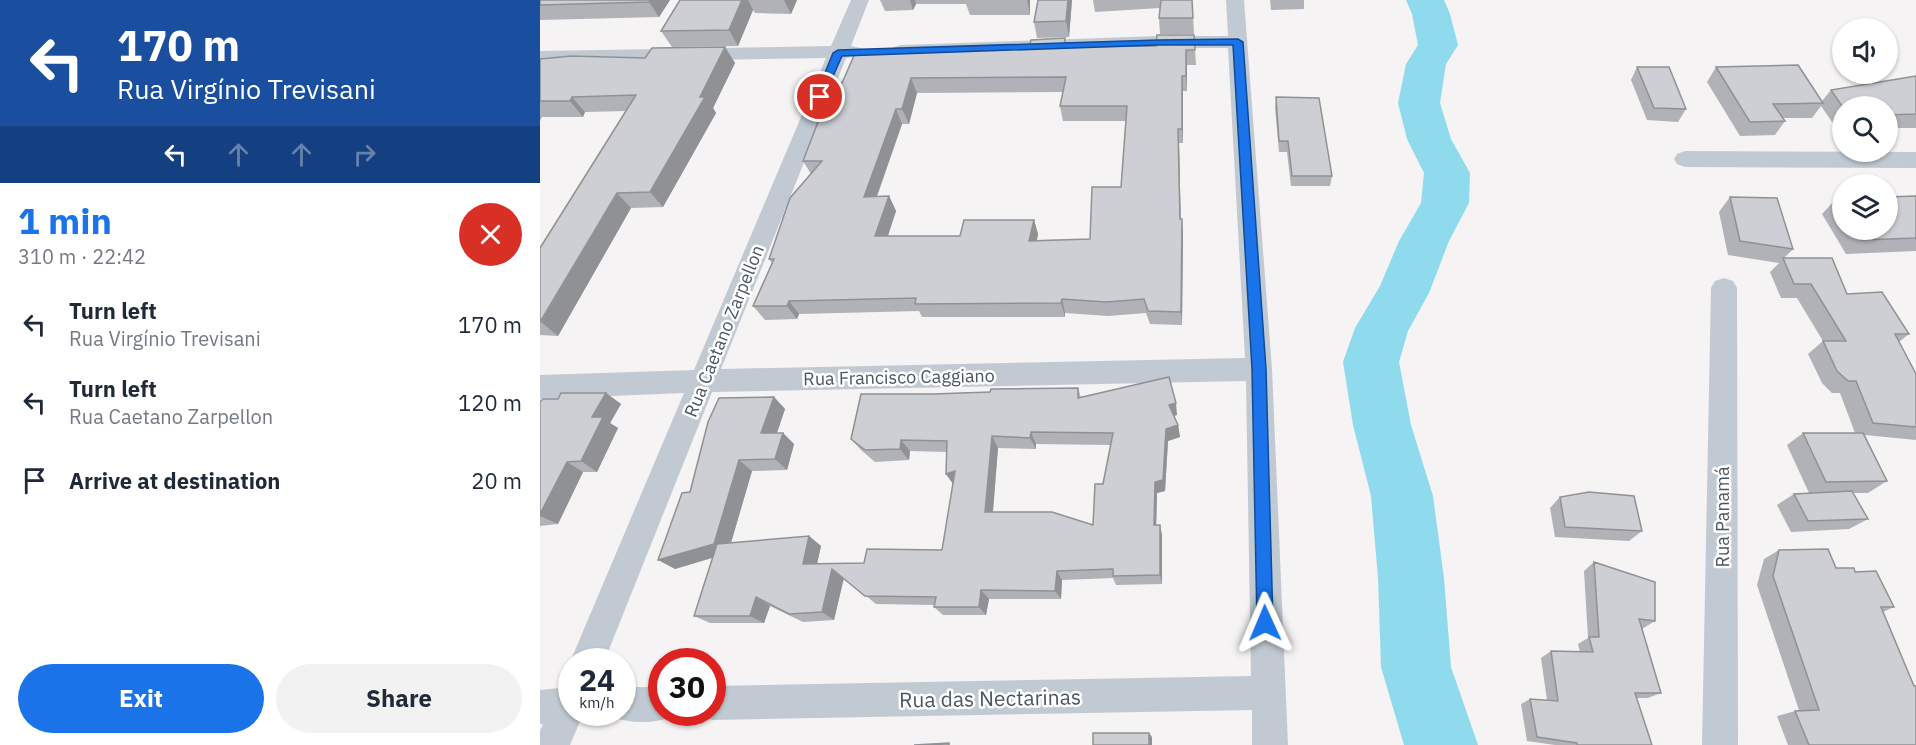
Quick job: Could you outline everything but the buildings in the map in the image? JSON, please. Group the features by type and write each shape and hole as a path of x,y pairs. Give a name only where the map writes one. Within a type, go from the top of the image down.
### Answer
{"street":[{"name":"Rua Caetano Zarpellon","path":"593,648 860,0"},
{"path":"1235,0 1259,369 1270,745"},
{"path":"540,57 838,53 1158,42 1238,42"},
{"path":"1685,159 1916,160"},
{"name":"Rua Panamá","path":"1720,745 1724,288"},
{"name":"Rua Francisco Caggiano","path":"540,387 703,381 1259,369"},
{"name":"Rua das Nectarinas","path":"726,703 1267,693"},
{"path":"552,745 558,723"}],"waterway":[{"path":"1425,0 1431,14 1438,45 1426,64 1419,103 1429,139 1447,173 1445,203 1424,241 1403,293 1382,328 1371,362 1382,425 1402,496 1411,578 1416,667 1441,745"}],"route":[{"path":"820,97 838,53 1158,42 1238,42 1259,369 1265,623"}]}
